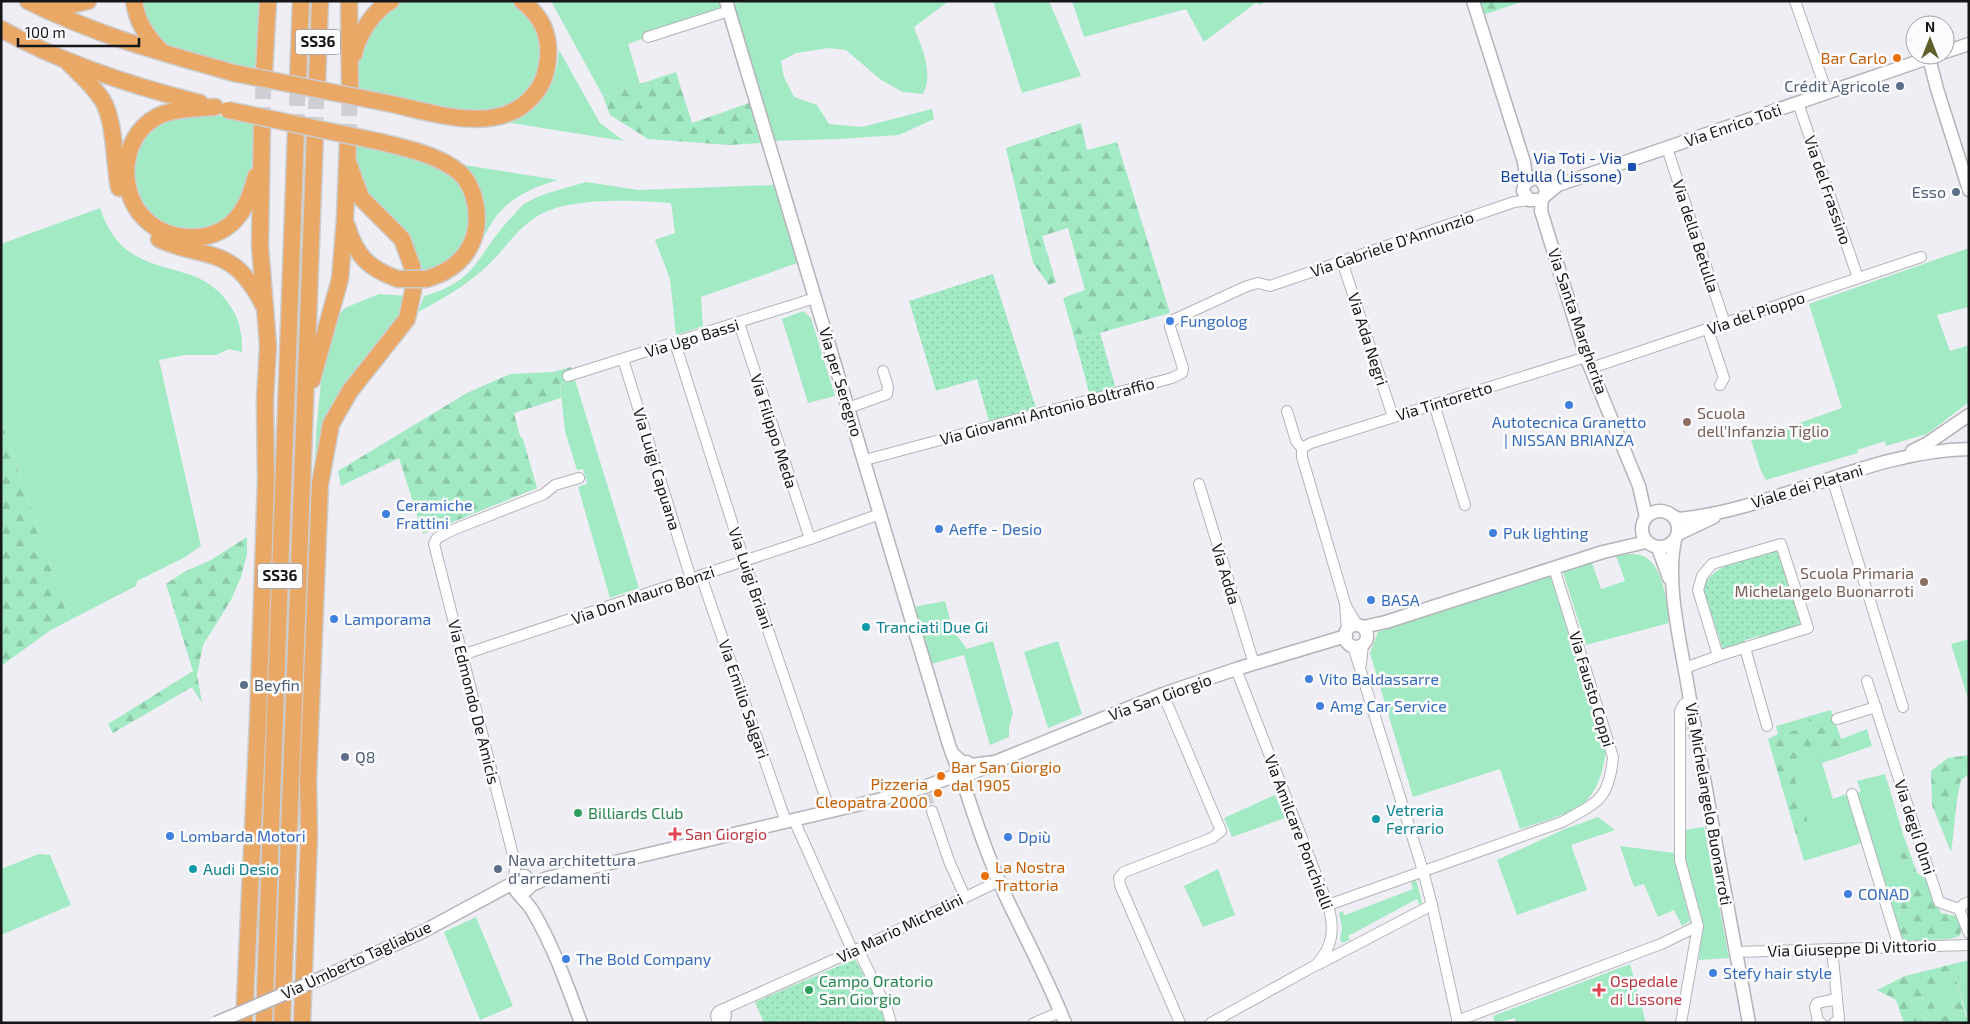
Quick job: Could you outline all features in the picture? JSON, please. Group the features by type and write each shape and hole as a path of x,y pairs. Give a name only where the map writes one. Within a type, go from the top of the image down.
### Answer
{"highway":[{"path":"28,1 51,13 124,42 164,54 234,72 463,118 493,118 511,114 525,106 545,78 549,48 542,21 522,1"},
{"path":"36,1 47,5 66,6 88,1"},
{"path":"134,1 135,12 142,29 150,41 164,54"},
{"path":"263,1 265,38"},
{"path":"264,73 268,1"},
{"name":"SS36","path":"298,80 301,1"},
{"name":"SS36","path":"317,83 320,1"},
{"path":"349,1 350,90"},
{"path":"351,66 360,37 371,19 391,1"},
{"path":"1,29 67,61 134,85 221,109 381,142 429,154 461,173 469,185 477,213 477,228 472,243 454,267 441,275 426,279 398,279 382,273 369,264 358,252 345,220"},
{"path":"67,61 104,102 110,118 115,167 122,198 132,215 154,237 171,246 213,255 230,262 244,275 260,296 266,315"},
{"path":"221,109 179,109 161,114 147,124 136,136 128,153 126,171 128,190 134,206 145,220 160,230 177,236 191,237 217,232 232,223 245,207 252,194 261,140"},
{"path":"244,1023 266,491 265,401 268,345 260,246 262,123"},
{"name":"SS36","path":"264,1023 296,130"},
{"name":"SS36","path":"282,1023 315,133"},
{"path":"305,406 340,279 345,220 348,140"},
{"path":"302,1023 309,837 308,779 320,484 331,424 350,391 407,319 414,286 412,266 402,239 361,198 348,162"}],"street":[{"name":"Via Santa Margherita","path":"1473,1 1533,195 1588,363 1640,486 1652,504 1669,514"},
{"path":"1795,1 1827,93"},
{"name":"Via per Seregno","path":"648,38 727,6 952,753 965,771 966,790 974,818 999,881 1062,1017"},
{"path":"1955,49 1969,44"},
{"name":"Via Enrico Toti","path":"1533,195 1907,65"},
{"path":"1934,65 1937,89 1969,190"},
{"name":"Via del Frassino","path":"1798,103 1858,278"},
{"name":"Via della Betulla","path":"1667,148 1725,324"},
{"name":"Via Gabriele D'Annunzio","path":"1170,326 1172,321 1178,317 1245,287 1258,283 1270,286 1533,195"},
{"name":"Via del Pioppo","path":"1588,363 1708,330 1921,257"},
{"name":"Via Ada Negri","path":"1342,261 1393,417"},
{"name":"Via Ugo Bassi","path":"568,376 675,344 816,298"},
{"name":"Via Filippo Meda","path":"739,323 810,540"},
{"name":"Via Giovanni Antonio Boltraffio","path":"865,460 1178,376 1183,368 1170,326"},
{"path":"1708,330 1724,378 1720,385"},
{"name":"Via Luigi Briani","path":"675,344 744,560 830,812"},
{"name":"Via Luigi Capuana","path":"623,359 696,577"},
{"name":"Via Tintoretto","path":"1302,448 1311,443 1434,404 1588,363"},
{"path":"848,408 887,394 888,388 883,371"},
{"path":"1434,404 1465,505"},
{"path":"1288,412 1296,441 1302,448 1302,457 1356,635 1361,668 1423,871 1458,1022 1661,944 1698,926"},
{"name":"Viale dei Platani","path":"1893,460 1928,443 1969,415"},
{"name":"Viale dei Platani","path":"1669,514 1679,519 1722,512 1893,460 1947,449 1969,449"},
{"name":"Via Edmondo De Amicis","path":"521,884 434,544 437,538 450,531 544,494 555,485 579,478"},
{"path":"1832,478 1903,706"},
{"name":"Via Adda","path":"1199,484 1254,664"},
{"name":"Via Santa Margherita","path":"1640,486 1644,521"},
{"path":"1654,512 1669,514 1678,525 1677,537 1667,546 1652,545 1643,537 1644,521 1654,512"},
{"name":"Viale dei Platani","path":"1677,537 1722,512"},
{"name":"Via Don Mauro Bonzi","path":"462,655 744,560 810,540 880,514"},
{"name":"Via San Giorgio","path":"965,771 995,762 1163,694 1328,640 1356,635 1380,624 1603,552 1626,540 1644,521"},
{"name":"Via Michelangelo Buonarroti","path":"1677,537 1672,555 1672,584 1690,700 1749,1023"},
{"path":"1685,668 1808,628 1781,544 1712,564 1702,576 1698,590 1718,656"},
{"name":"Via San Giorgio","path":"1603,552 1652,545"},
{"name":"Via Michelangelo Buonarroti","path":"1652,545 1672,584"},
{"name":"Via Fausto Coppi","path":"1328,905 1562,822 1587,808 1603,796 1611,776 1613,757 1554,568"},
{"name":"Via Emilio Salgari","path":"696,577 790,821 887,1010 891,1023"},
{"path":"1744,648 1767,726"},
{"name":"Via Amilcare Ponchielli","path":"1211,1023 1316,965 1324,956 1331,943 1332,926 1328,905 1236,669"},
{"path":"1837,719 1876,707 1867,681"},
{"path":"1163,694 1221,831 1212,838 1124,872 1119,878 1120,885 1180,1023"},
{"path":"1681,1023 1698,926 1680,860 1680,711 1684,704 1690,700"},
{"name":"Via degli Olmi","path":"1876,707 1939,902 1960,908"},
{"name":"Via Umberto Tagliabue","path":"216,1023 388,949 495,893 521,884 925,791 965,771"},
{"path":"1852,794 1899,947"},
{"path":"932,811 949,861 965,897"},
{"name":"Via Mario Michelini","path":"723,1018 999,881"},
{"path":"521,884 528,903 537,918 562,974 581,1023"},
{"path":"1969,902 1960,908 1969,933"},
{"path":"1316,965 1432,905"},
{"name":"Via Giuseppe Di Vittorio","path":"1736,952 1969,945"},
{"path":"1832,949 1839,1019 1834,1023"},
{"path":"1820,1023 1818,1022 1815,1007 1817,1003 1837,999"},
{"path":"1034,1023 1062,1017"}],"green space":[{"path":"137,1 259,1 257,72 177,52 160,43"},
{"path":"401,1 517,1 535,17 546,53 534,89 503,110 458,112 356,91 358,62 366,38 386,13"},
{"path":"551,1 722,1 724,10 628,44 640,84 603,96"},
{"path":"743,1 949,1 914,27 926,60 927,77 923,94 903,92 881,80 846,50 829,48 796,53 781,61 784,77 794,97 817,105 829,124 862,127 932,109 934,119 899,135 773,141 734,4"},
{"path":"993,1 1049,1 1081,76 1022,93"},
{"path":"1072,1 1270,1 1258,5 1257,2 1204,42 1186,9 1084,37"},
{"path":"1479,1 1524,1 1483,15"},
{"path":"559,50 600,123 624,141 505,122 523,116 538,104 544,96 553,79"},
{"path":"676,72 692,123 749,103 761,143 729,145 648,139 610,115 603,96"},
{"path":"202,113 256,121 250,181 232,215 208,229 190,232 172,229 154,220 135,195 132,159 138,142 160,120"},
{"path":"1081,123 1087,150 1117,142 1170,313 1075,340 1063,298 1085,290 1068,228 1042,236 1056,282 1049,285 1033,263 1006,148"},
{"path":"354,142 451,169 471,199 471,232 456,259 421,275 368,197 355,171"},
{"path":"464,165 558,180 541,185 525,193 504,208 492,223 476,251 483,227 483,206 477,187"},
{"path":"586,182 639,190 774,185 797,263 701,297 703,326 676,335 670,279 655,240 675,233 671,203 599,201 580,203 562,206 533,219 477,275 453,292 418,312 424,296 442,290 467,274 500,231 524,204 546,194"},
{"path":"100,208 110,231 127,250 153,264 194,276 218,291 229,304 237,319 241,334 242,352 229,349 216,355 185,355 159,360 201,546 185,557 137,581 136,586 70,620 1,421 1,244"},
{"path":"1969,248 1969,307 1937,315 1950,351 1969,345 1969,402 1927,434 1886,446 1885,441 1857,450 1858,453 1766,480 1761,471 1751,440 1842,408 1809,304"},
{"path":"993,274 1036,408 989,421 977,379 936,391 909,301"},
{"path":"379,294 408,296 405,308 345,392 314,485 316,433 323,360 335,319 345,308"},
{"path":"803,311 811,318 835,396 808,403 782,319"},
{"path":"1100,333 1116,389 1090,396 1075,340"},
{"path":"571,367 575,380 560,384 561,398 514,413 537,488 423,534 399,458 341,486 338,471 467,393 510,374 553,372"},
{"path":"575,380 639,588 610,598 578,487 587,484 583,469 577,470 565,431 560,384"},
{"path":"1,421 70,620 51,630 1,666"},
{"path":"247,537 247,554 241,577 231,600 203,645 197,675 202,703 192,687 113,733 108,724 193,671 166,584 184,572 211,560"},
{"path":"1777,550 1781,551 1802,620 1800,625 1759,639 1759,636 1745,640 1746,643 1723,650 1703,588 1715,572 1724,567 1734,562"},
{"path":"1628,554 1643,556 1650,560 1655,567 1663,586 1669,623 1586,645 1563,572 1592,563 1601,589 1625,581 1616,556"},
{"path":"1550,575 1606,750 1602,770 1595,789 1582,805 1556,817 1520,829 1500,769 1413,797 1370,653 1378,632"},
{"path":"945,601 953,630 967,649 993,641 1013,713 1009,727 1009,737 990,745 964,655 931,664 914,607"},
{"path":"1969,639 1969,702 1951,644"},
{"path":"1058,641 1082,714 1048,728 1024,652"},
{"path":"1831,710 1841,739 1867,729 1872,746 1822,763 1833,799 1846,794 1862,843 1804,861 1768,739 1778,734 1776,726"},
{"path":"1831,710 1846,755 1831,760 1815,748 1803,747 1794,762 1795,779 1809,826 1796,834 1768,739 1805,727 1812,716"},
{"path":"1969,755 1969,774 1961,780 1959,789 1951,852 1932,805 1931,771 1948,758"},
{"path":"1885,774 1903,834 1897,846 1908,879 1897,924 1856,794 1861,791 1857,781"},
{"path":"1275,795 1285,818 1232,837 1224,818"},
{"path":"1598,817 1615,830 1571,845 1587,890 1517,915 1497,860 1565,829"},
{"path":"1704,827 1729,958 1699,960 1701,933 1684,865 1684,830"},
{"path":"1903,834 1917,873 1926,879 1941,913 1957,916 1962,925 1960,936 1949,939 1903,941 1897,924 1908,879 1897,846"},
{"path":"1620,846 1674,853 1690,921 1682,926 1674,910 1658,917 1644,884 1634,887"},
{"path":"39,854 50,855 71,905 1,935 1,869"},
{"path":"1218,869 1235,915 1203,927 1184,886"},
{"path":"1416,880 1422,902 1420,905 1417,899 1348,936 1350,940 1343,943 1340,940 1342,928 1339,913 1342,911 1345,915 1413,889 1411,882"},
{"path":"476,917 513,1006 480,1020 444,932"},
{"path":"855,959 883,1011 886,1023 764,1023 755,1002"},
{"path":"1969,960 1969,975 1956,979 1966,1017 1969,1016 1969,1023 1904,1023 1896,1000 1877,990 1905,976","holes":["1948,986 1955,1014 1937,1018 1930,990","1924,997 1929,1018 1917,1021 1911,1000"]},
{"name":"Ospedale di Lissone","path":"1630,964 1646,1023 1516,1023 1515,1018 1495,1023 1493,1016"},
{"path":"1969,975 1969,1016 1967,1017 1956,979"},
{"path":"1948,986 1955,1014 1937,1019 1930,990"},
{"path":"1924,997 1929,1018 1917,1021 1911,1000"}],"tunnel":[{"path":"262,123 264,73"},
{"path":"296,130 298,80"},
{"path":"315,133 317,83"},
{"path":"348,140 350,90"},
{"path":"926,795 932,811"}],"place":[{"name":"Bar Carlo","path":"1897,58"},
{"name":"Crédit Agricole","path":"1900,86"},
{"name":"Via Toti - Via Betulla (Lissone)","path":"1632,167"},
{"name":"Esso","path":"1956,192"},
{"name":"Fungolog","path":"1170,321"},
{"name":"Autotecnica Granetto | NISSAN BRIANZA","path":"1569,405"},
{"name":"Scuola dell'Infanzia Tiglio","path":"1687,422"},
{"name":"Ceramiche Frattini","path":"386,514"},
{"name":"Aeffe - Desio","path":"939,529"},
{"name":"Puk lighting","path":"1493,533"},
{"name":"Scuola Primaria Michelangelo Buonarroti","path":"1924,582"},
{"name":"BASA","path":"1371,600"},
{"name":"Lamporama","path":"334,619"},
{"name":"Tranciati Due Gi","path":"866,627"},
{"name":"Vito Baldassarre","path":"1309,679"},
{"name":"Beyfin","path":"244,685"},
{"name":"Amg Car Service","path":"1320,706"},
{"name":"Q8","path":"345,757"},
{"name":"Bar San Giorgio dal 1905","path":"941,776"},
{"name":"Pizzeria Cleopatra 2000","path":"938,793"},
{"name":"Billiards Club","path":"578,813"},
{"name":"Vetreria Ferrario","path":"1376,819"},
{"name":"San Giorgio","path":"675,834"},
{"name":"Lombarda Motori","path":"170,836"},
{"name":"Dpiù","path":"1008,837"},
{"name":"Audi Desio","path":"193,869"},
{"name":"Nava architettura d'arredamenti","path":"498,869"},
{"name":"La Nostra Trattoria","path":"985,876"},
{"name":"CONAD","path":"1848,894"},
{"name":"The Bold Company","path":"566,959"},
{"name":"Stefy hair style","path":"1713,973"},
{"name":"Campo Oratorio San Giorgio","path":"809,990"},
{"name":"Ospedale di Lissone","path":"1599,990"}]}
